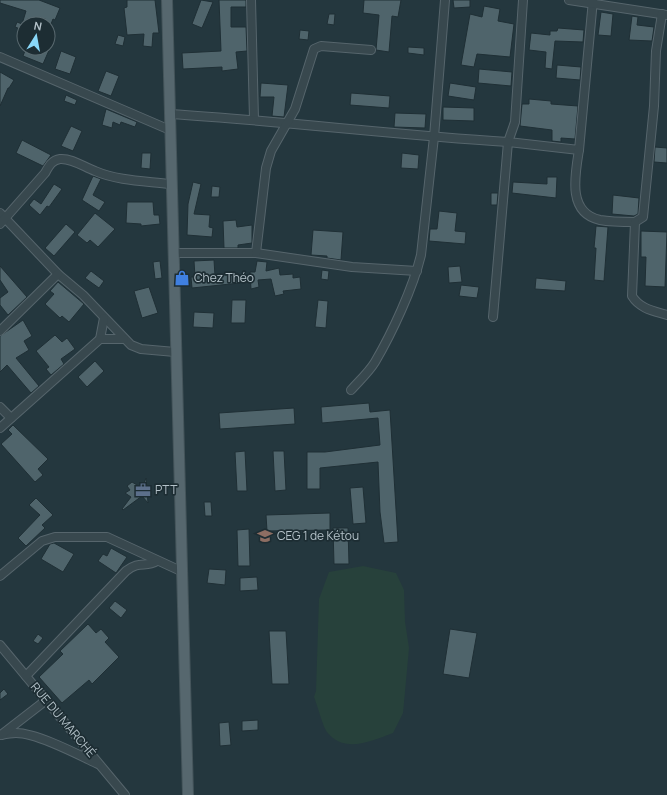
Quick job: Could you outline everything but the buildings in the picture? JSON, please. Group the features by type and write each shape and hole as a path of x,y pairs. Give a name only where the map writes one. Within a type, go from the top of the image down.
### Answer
{"main road":[{"path":"167,0 170,184 183,572 188,795"}],"street":[{"path":"250,0 254,119"},
{"path":"351,390 374,362 394,324 417,271 421,255 434,137 445,0"},
{"path":"493,317 508,142 515,122 523,0"},
{"path":"569,0 593,2 665,15 656,51 654,113 643,217 635,222 600,220 589,215 580,208 574,182 579,150 593,2"},
{"path":"256,253 266,168 271,151 295,109 314,50 321,46 371,50"},
{"path":"0,57 170,130"},
{"path":"170,114 254,119 434,137 508,142 579,150"},
{"path":"170,184 113,177 95,172 74,161 60,159 49,165 45,173 2,218 58,274 83,295 124,339 141,349 175,352"},
{"path":"635,222 632,296 639,304 651,311 667,314"},
{"path":"173,253 256,253 352,267 417,271"},
{"path":"0,331 58,274"},
{"path":"0,428 100,339 104,318"},
{"path":"100,339 124,339"},
{"path":"0,408 11,418"},
{"path":"0,576 42,541 49,538 91,535 107,537 183,572"},
{"path":"26,676 126,571 134,565 152,564 157,561"},
{"name":"RUE DU MARCHÉ","path":"0,645 44,700 102,766 125,795"},
{"path":"0,735 44,700"},
{"path":"0,735 16,733 28,735 66,749 102,766"}],"green space":[{"path":"363,566 396,573 404,590 405,622 409,648 403,713 393,733 367,742 350,744 342,743 334,739 327,732 314,697 316,691 319,599 329,572"}],"place":[{"name":"Chez Théo","path":"182,278"},
{"name":"PTT","path":"143,490"},
{"name":"CEG 1 de Kétou","path":"265,536"}]}
